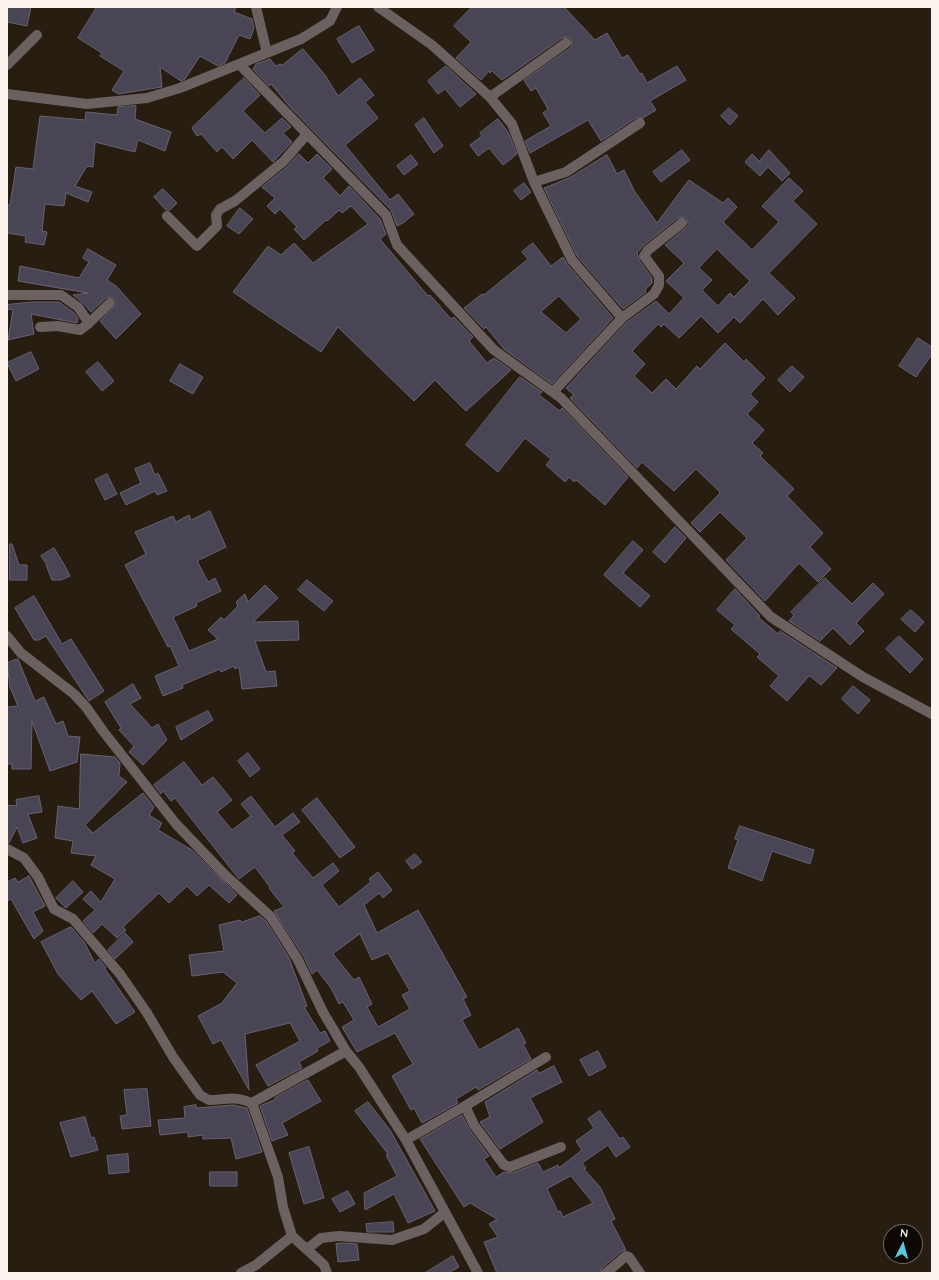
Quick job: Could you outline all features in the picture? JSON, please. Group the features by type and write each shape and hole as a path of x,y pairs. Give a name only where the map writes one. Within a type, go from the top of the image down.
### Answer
{"street":[{"path":"256,7 268,53"},
{"path":"7,94 87,104 105,104 147,98 180,88 240,65 301,39 330,21 337,7"},
{"path":"378,7 432,45 490,97 512,124 534,182 572,260 622,318"},
{"path":"7,64 37,35"},
{"path":"490,97 566,43"},
{"path":"240,65 386,215 397,245 494,350 553,392 572,409 771,617 863,676 932,714"},
{"path":"534,182 566,172 640,123"},
{"path":"167,216 197,246 217,226 216,215 220,209 235,201 284,161 308,134"},
{"path":"553,392 622,318 654,294 659,285 659,276 644,256 648,250 682,223"},
{"path":"7,295 61,295 78,307 89,323"},
{"path":"40,327 58,326 80,330 110,303"},
{"path":"7,636 21,654 74,694 86,707 103,732 176,824 225,875 271,917 298,960 323,1012 346,1051 359,1067 406,1140 444,1213 478,1273"},
{"path":"7,849 24,858 38,877 54,909 73,919 120,974 147,1013 173,1057 200,1095 209,1100 240,1098 252,1103 278,1177 283,1206 292,1236 324,1265 327,1273"},
{"path":"252,1103 346,1051"},
{"path":"406,1140 546,1057"},
{"path":"465,1106 474,1125 504,1165 510,1167 562,1147"},
{"path":"307,1249 321,1238 339,1236 392,1240 424,1229 444,1213"},
{"path":"241,1273 256,1265 292,1236"},
{"path":"606,1273 626,1256 629,1257 640,1273"}],"building":[{"path":"7,7 31,7 27,26 7,22"},
{"path":"97,7 236,7 234,12 252,19 254,28 250,39 239,35 225,63 218,66 200,56 185,79 181,81 160,67 162,87 118,94 112,90 124,71 100,56 102,53 78,38"},
{"path":"472,7 564,7 595,40 607,33 622,58 628,55 640,74 642,73 647,83 677,66 686,80 650,101 656,110 643,118 636,118 601,141 588,120 530,153 525,141 551,126 543,113 548,109 536,88 531,91 524,80 570,48 572,45 571,40 568,37 562,38 502,80 492,71 490,73 489,71 481,80 456,58 471,42 454,26"},
{"path":"359,26 374,50 352,63 337,39"},
{"path":"303,49 325,75 338,96 360,78 374,95 365,102 378,118 345,145 390,200 398,194 414,214 403,223 397,226 391,210 290,107 271,84 269,86 253,69 256,64 270,59 276,66 280,64 282,65"},
{"path":"446,66 476,94 460,107 445,89 438,94 428,81"},
{"path":"244,78 260,95 243,111 265,133 282,118 291,127 283,133 292,142 273,162 252,140 233,159 222,147 217,152 201,134 197,136 192,128"},
{"path":"136,106 135,119 171,132 165,151 138,140 135,152 95,142 93,167 87,166 75,186 92,192 88,202 66,193 64,206 45,204 42,231 47,232 44,245 25,242 26,236 7,233 7,205 10,205 16,167 33,169 40,116 85,120 86,112 117,115 118,107"},
{"path":"729,108 738,116 730,125 721,116"},
{"path":"424,118 443,146 434,153 415,125"},
{"path":"498,119 508,132 517,154 503,165 489,148 478,156 470,145 482,136 480,133"},
{"path":"682,150 690,160 661,182 653,172"},
{"path":"769,150 790,173 782,181 768,167 760,176 745,162 752,154 759,161"},
{"path":"299,154 308,163 317,154 332,169 323,178 340,196 349,186 380,219 386,234 380,239 428,296 430,295 451,319 454,317 473,337 469,341 487,363 494,358 511,370 466,411 435,380 414,401 338,327 321,352 233,292 268,246 281,255 294,243 313,263 368,224 351,206 342,213 339,210 304,240 294,229 297,227 280,209 275,214 267,206 275,198 262,187 288,166"},
{"path":"411,155 418,164 404,175 397,166"},
{"path":"607,155 617,174 624,170 635,192 657,223 689,180 723,203 728,198 737,207 723,222 752,250 779,222 762,206 789,178 803,191 793,201 817,224 769,273 795,298 778,315 763,299 740,323 734,317 718,333 701,316 679,338 664,324 661,327 658,324 632,351 645,364 634,376 652,393 666,379 676,389 697,366 700,369 725,343 744,362 746,359 765,378 750,394 758,402 747,414 764,430 752,443 763,453 760,456 794,489 787,496 823,533 810,547 831,569 818,582 799,563 765,601 726,560 747,538 720,512 700,532 691,523 720,493 718,490 696,469 674,491 642,462 637,468 570,398 574,395 566,388 626,323 656,301 669,314 684,298 666,281 684,263 665,245 688,226 688,222 685,217 678,218 644,245 637,253 639,260 652,278 652,283 645,290 646,292 623,309 577,256 544,188 569,178","holes":["717,249 750,281 734,297 730,293 718,306 702,290 712,280 699,268"]},
{"path":"524,183 531,192 521,200 514,191"},
{"path":"163,189 177,203 170,210 166,210 154,197"},
{"path":"240,208 253,219 239,234 227,226"},
{"path":"533,243 551,266 563,257 567,264 613,318 552,384 504,349 486,327 484,329 464,308 482,294 484,295 528,259 522,252","holes":["559,296 581,319 566,333 541,312"]},
{"path":"88,249 116,265 107,280 116,286 141,314 116,339 100,321 116,305 116,301 112,297 106,298 91,312 73,295 88,293 18,281 20,266 79,278 89,262 83,258"},
{"path":"32,302 59,302 73,312 78,318 77,323 31,314 34,334 8,340 13,310 7,309 7,305"},
{"path":"918,338 932,347 932,354 916,377 899,366"},
{"path":"31,352 39,369 16,381 7,363"},
{"path":"98,362 114,381 102,391 86,372"},
{"path":"180,364 203,377 193,394 170,381"},
{"path":"792,366 804,377 790,392 778,380"},
{"path":"520,377 542,392 539,395 560,411 562,408 628,477 605,505 576,480 574,482 569,477 565,482 546,465 551,459 525,438 498,472 466,445"},
{"path":"150,463 155,475 158,473 167,491 157,495 155,491 126,505 120,493 141,483 135,469"},
{"path":"107,474 117,494 105,500 95,480"},
{"path":"210,511 226,547 197,561 208,582 215,578 221,591 196,603 197,606 173,617 189,651 218,639 208,630 221,617 224,620 238,606 236,602 245,594 248,602 265,585 278,598 253,622 298,621 299,640 255,641 266,672 275,671 277,686 242,689 239,667 235,669 234,666 221,672 220,669 182,685 183,688 163,696 155,676 179,666 170,646 168,647 125,565 146,554 135,532 173,516 176,522 189,515 191,520"},
{"path":"675,527 686,538 665,563 653,552"},
{"path":"633,541 643,550 623,573 650,596 640,607 604,575"},
{"path":"10,544 12,544 19,565 27,565 27,580 10,580"},
{"path":"54,548 70,576 61,580 52,580 47,565 41,556"},
{"path":"825,578 852,604 873,583 884,594 856,623 864,631 850,645 833,628 820,641 789,621 794,615 791,612"},
{"path":"307,580 333,601 324,611 298,590"},
{"path":"735,589 760,616 758,617 778,634 780,631 837,668 821,685 810,676 808,677 787,701 770,686 779,676 757,657 760,654 731,629 735,625 717,610"},
{"path":"34,596 62,644 71,639 104,691 89,701 46,636 39,640 34,640 15,608"},
{"path":"911,610 924,622 915,632 901,619"},
{"path":"899,636 923,659 910,673 886,649"},
{"path":"18,659 35,701 44,697 56,724 63,721 68,736 80,737 77,762 50,771 32,721 31,769 12,769 12,764 7,764 7,707 18,706 10,687 7,663"},
{"path":"133,684 141,698 130,704 152,728 158,724 167,740 143,765 129,752 134,746 119,730 121,728 105,702"},
{"path":"853,686 870,700 858,714 842,699"},
{"path":"208,711 213,720 181,740 176,727"},
{"path":"248,753 260,769 250,777 238,761"},
{"path":"81,754 115,757 120,763 119,776 127,782 85,825 93,833 143,793 154,807 149,815 162,823 158,830 192,850 237,895 229,903 209,885 197,896 187,886 169,903 159,893 123,927 126,930 117,938 102,924 93,933 83,921 95,910 83,899 91,891 101,902 115,879 91,865 96,856 71,853 73,841 55,838 58,806 79,809"},
{"path":"184,762 202,785 213,777 232,800 217,812 232,830 251,816 241,804 251,796 275,827 293,813 300,822 282,835 295,851 292,853 313,878 333,863 339,871 322,885 339,907 371,882 369,879 378,872 392,890 383,898 379,893 364,905 377,933 418,910 467,997 463,999 471,1015 462,1020 479,1050 518,1028 526,1043 523,1044 531,1059 478,1090 476,1087 456,1099 458,1103 422,1123 414,1108 411,1110 392,1076 413,1064 395,1033 357,1052 342,1027 354,1020 343,1002 339,1004 331,988 317,970 312,974 304,957 274,911 284,907 255,867 239,879 175,798 171,801 163,791 161,794 154,785","holes":["360,934 372,960 388,953 410,991 402,995 410,1009 378,1027 367,1007 372,1004 359,977 354,980 333,954"]},
{"path":"39,796 42,812 28,814 37,838 23,843 17,827 9,843 7,843 7,805 17,806 16,800"},
{"path":"317,798 355,847 340,858 302,810"},
{"path":"740,826 814,850 810,864 772,851 762,881 728,868 738,840 735,839"},
{"path":"415,854 422,862 412,869 406,861"},
{"path":"29,876 45,906 33,912 43,931 34,939 11,899 7,901 7,882 15,878 18,882"},
{"path":"73,881 83,892 66,908 56,898"},
{"path":"260,916 266,921 289,958 307,1006 304,1007 320,1033 325,1031 330,1041 317,1048 318,1051 299,1062 302,1068 268,1086 256,1065 300,1041 290,1023 245,1034 249,1090 221,1040 213,1044 198,1016 222,1003 237,983 223,972 192,976 189,955 224,951 219,925 240,920 241,922"},
{"path":"71,927 84,942 95,963 99,959 106,968 105,969 135,1012 116,1024 92,991 81,1000 58,974 41,942"},
{"path":"125,933 133,942 115,959 108,950"},
{"path":"598,1051 606,1067 589,1076 580,1060"},
{"path":"554,1066 562,1082 530,1098 543,1122 500,1149 480,1122 490,1117 485,1102 537,1070 539,1073"},
{"path":"308,1080 321,1101 282,1123 288,1135 272,1141 260,1106 276,1099 275,1098"},
{"path":"147,1089 151,1126 122,1129 120,1116 127,1115 124,1090"},
{"path":"368,1102 390,1130 435,1211 408,1223 394,1194 365,1210 364,1193 397,1176 386,1155 388,1154 355,1111"},
{"path":"196,1105 196,1108 233,1105 247,1108 262,1152 236,1159 231,1138 203,1139 203,1135 188,1137 188,1132 160,1135 158,1120 185,1118 184,1107"},
{"path":"600,1111 620,1139 623,1137 630,1147 616,1157 608,1145 582,1163 586,1168 584,1169 600,1187 615,1219 611,1221 626,1250 622,1251 602,1268 600,1273 497,1273 484,1242 498,1237 489,1224 497,1219 470,1203 464,1207 420,1139 462,1115 469,1129 489,1156 484,1159 496,1177 504,1172 512,1173 538,1163 543,1172 558,1165 559,1168 582,1150 576,1141 594,1128 588,1119","holes":["571,1176 593,1203 563,1217 560,1211 558,1212 547,1189"]},
{"path":"85,1117 91,1138 94,1137 98,1150 71,1157 60,1123"},
{"path":"309,1147 324,1198 304,1204 289,1153"},
{"path":"128,1154 129,1172 109,1174 107,1156"},
{"path":"210,1172 237,1172 237,1186 210,1186"},
{"path":"348,1191 355,1204 340,1212 332,1199"},
{"path":"393,1222 394,1232 367,1232 366,1224"},
{"path":"336,1244 357,1244 359,1260 338,1262"},
{"path":"453,1256 459,1267 448,1273 425,1273"}]}
